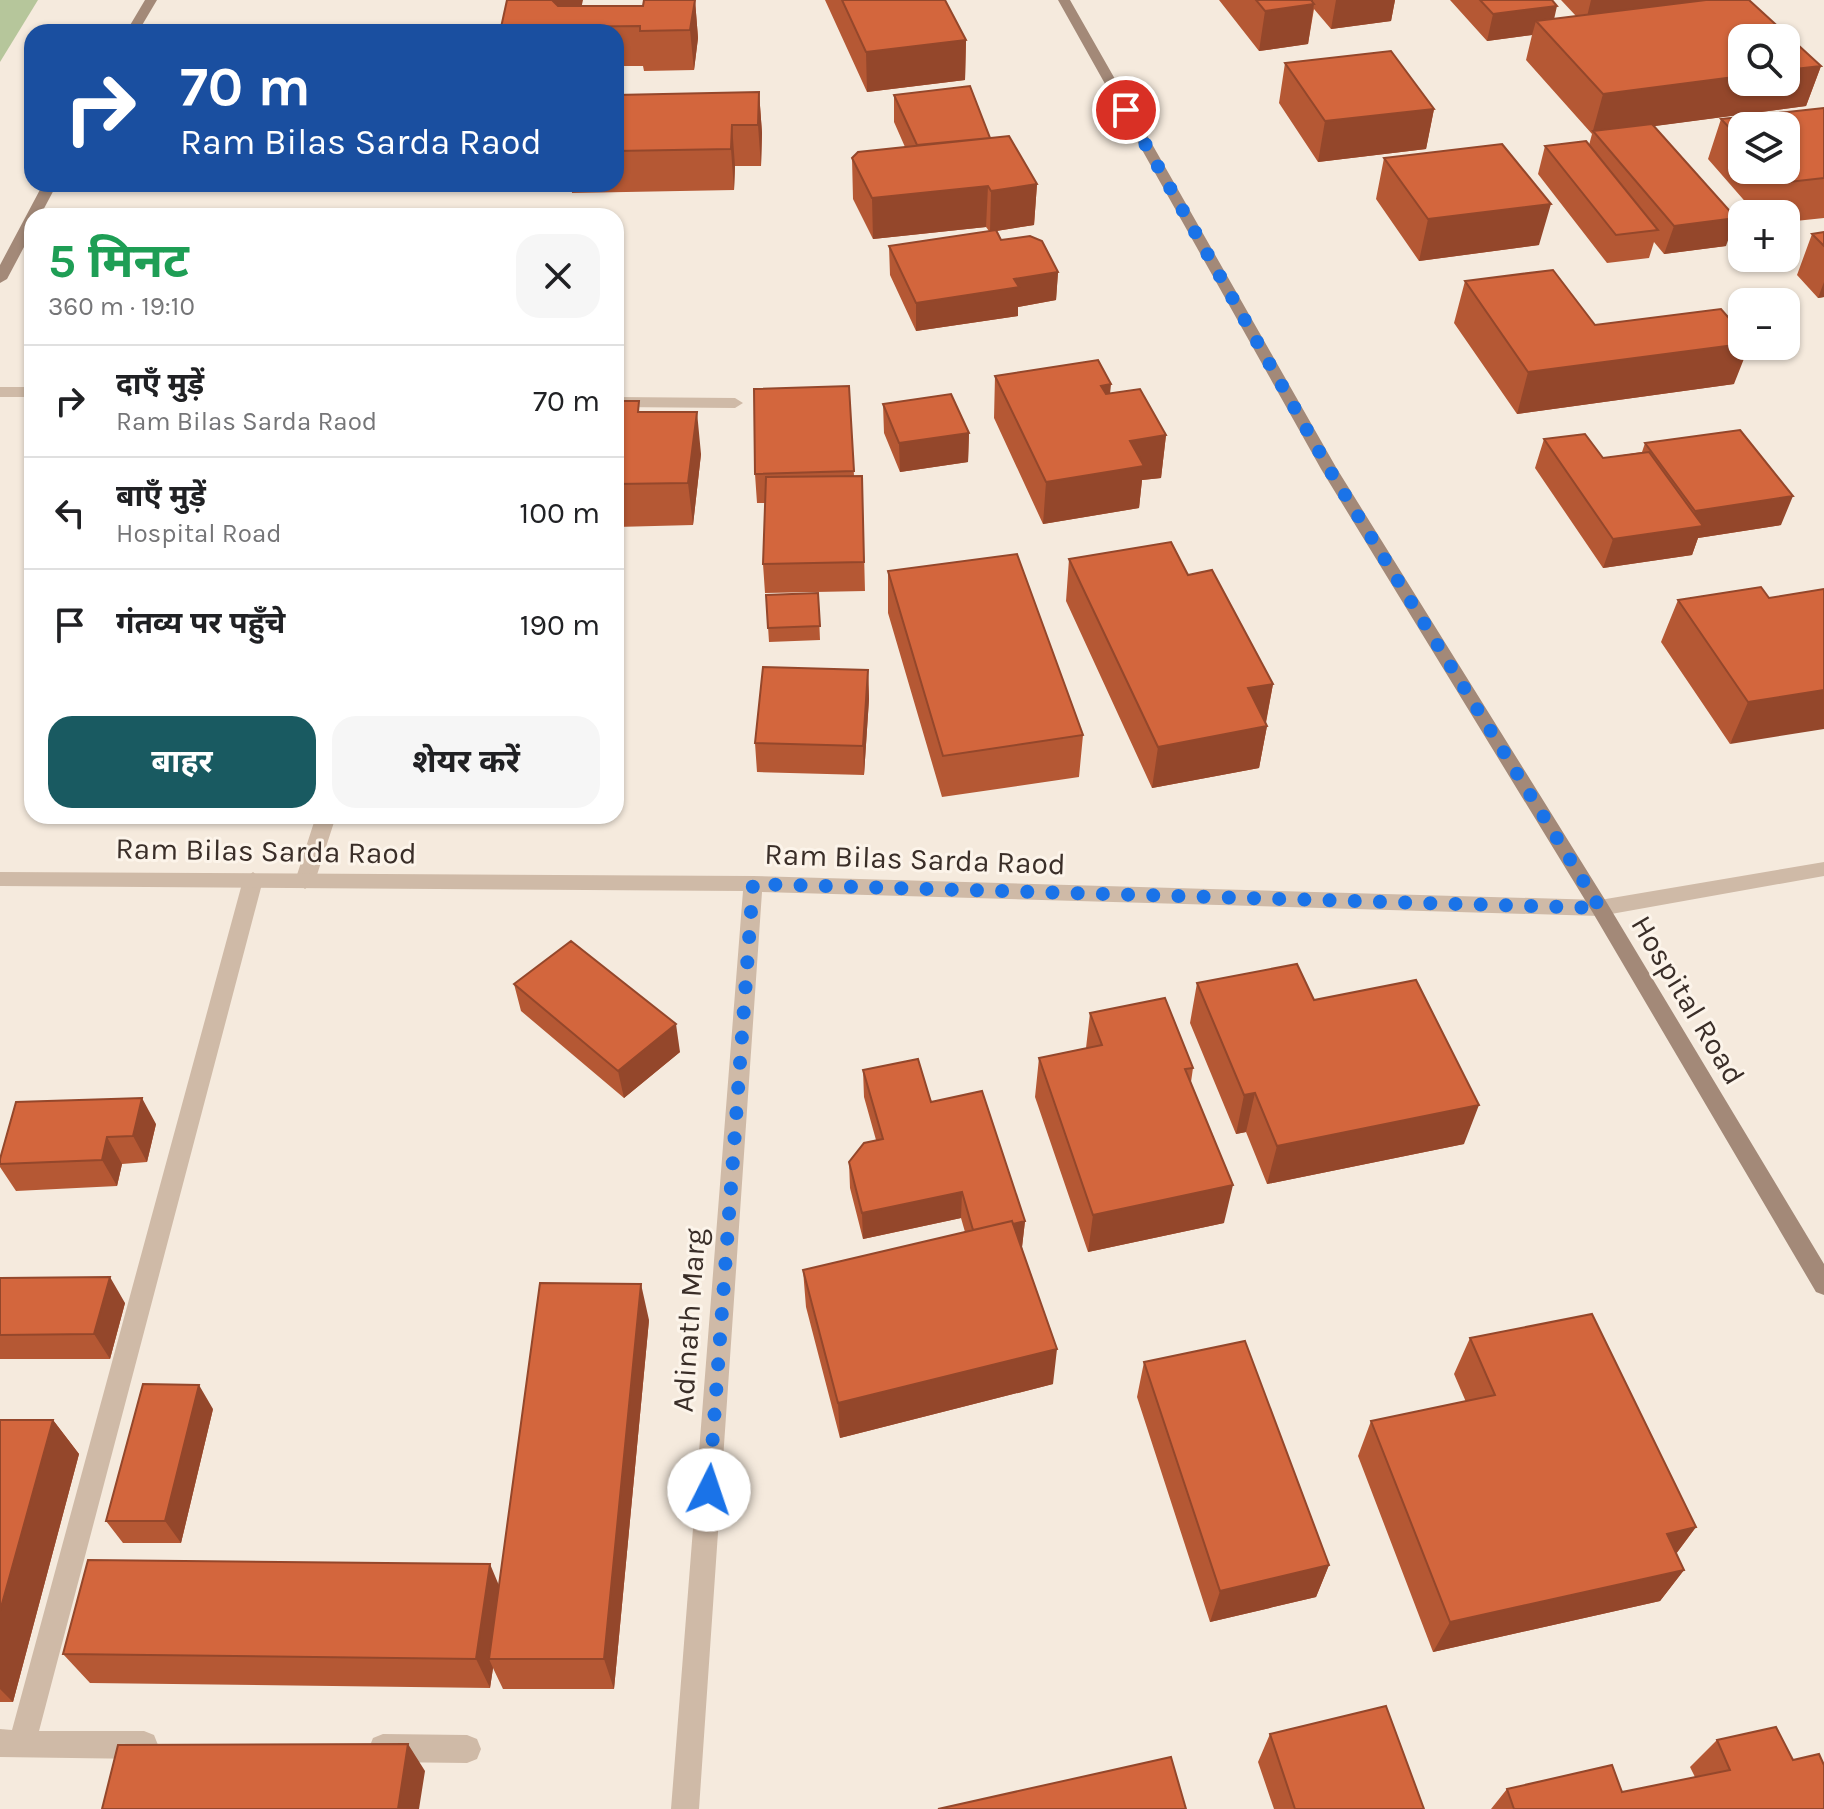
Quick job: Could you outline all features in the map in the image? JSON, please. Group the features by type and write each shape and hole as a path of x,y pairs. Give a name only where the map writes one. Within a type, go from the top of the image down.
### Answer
{"street":[{"path":"137,24 151,0"},
{"name":"Hospital Road","path":"1064,0 1329,469 1600,908 1824,1285"},
{"path":"0,279 24,232"},
{"path":"0,392 24,392"},
{"path":"624,402 735,403"},
{"path":"305,881 323,824"},
{"name":"Ram Bilas Sarda Raod","path":"0,879 753,884 1600,908 1824,869"},
{"path":"165,1745 11,1743 253,880"},
{"name":"Adinath Marg","path":"685,1809 753,884"},
{"path":"355,1748 467,1749"}],"green space":[{"path":"0,0 38,0 0,62"}],"building":[{"path":"507,0 552,0 558,6 643,6 644,0 695,0 690,30 640,31 640,26 624,24 502,24"},
{"path":"842,0 945,0 966,40 866,52"},
{"path":"1256,0 1311,0 1314,4 1265,11"},
{"path":"1480,0 1552,0 1557,6 1493,14"},
{"path":"1706,0 1749,0 1775,24 1728,24 1728,78 1603,94 1536,21"},
{"path":"1800,47 1821,66 1800,68"},
{"path":"1391,51 1434,109 1325,121 1285,63"},
{"path":"970,86 990,138 917,145 894,95"},
{"path":"759,92 758,125 732,125 731,149 624,151 624,95"},
{"path":"1824,108 1824,178 1800,181 1800,112 1787,112"},
{"path":"1652,124 1728,209 1728,219 1674,226 1593,131"},
{"path":"1009,136 1037,184 991,191 988,186 872,198 852,158 858,152"},
{"path":"1586,141 1658,230 1616,235 1545,146"},
{"path":"1502,144 1551,204 1428,219 1384,158"},
{"path":"996,230 1001,240 1030,236 1042,241 1058,272 1014,279 1019,287 916,303 889,246"},
{"path":"1824,232 1824,246 1812,234"},
{"path":"1553,270 1595,325 1721,309 1728,317 1728,346 1528,372 1465,281"},
{"path":"1098,360 1111,384 1101,386 1106,394 1140,389 1166,435 1130,441 1144,466 1046,482 995,376"},
{"path":"849,386 854,471 755,474 754,389"},
{"path":"951,394 969,433 899,443 883,404"},
{"path":"624,401 639,401 638,412 697,412 688,483 624,484"},
{"path":"1740,430 1793,496 1695,511 1645,443"},
{"path":"1585,434 1603,458 1649,452 1703,526 1613,539 1544,439"},
{"path":"862,476 864,562 763,564 766,477"},
{"path":"1171,542 1188,575 1212,570 1273,684 1248,688 1267,726 1158,747 1069,559"},
{"path":"1017,554 1083,735 943,756 888,571"},
{"path":"1761,587 1769,598 1824,589 1824,690 1748,702 1678,600"},
{"path":"818,593 820,626 768,628 766,595"},
{"path":"763,667 868,670 863,746 755,743"},
{"path":"571,941 676,1024 618,1071 514,984"},
{"path":"1297,964 1314,1000 1416,980 1479,1105 1277,1146 1255,1093 1244,1095 1197,983"},
{"path":"1165,998 1193,1068 1185,1069 1233,1185 1093,1215 1039,1058 1102,1045 1090,1013"},
{"path":"918,1059 931,1102 982,1091 1025,1221 973,1230 962,1192 862,1213 849,1162 864,1143 883,1139 863,1070"},
{"path":"142,1098 133,1136 107,1137 102,1160 0,1164 16,1102"},
{"path":"1012,1221 1057,1349 838,1403 803,1270"},
{"path":"110,1277 94,1334 0,1335 0,1278"},
{"path":"540,1283 641,1284 604,1659 489,1659"},
{"path":"1592,1314 1696,1527 1667,1534 1684,1570 1450,1622 1371,1421 1495,1395 1470,1338"},
{"path":"1245,1341 1329,1565 1220,1591 1144,1362"},
{"path":"143,1384 199,1385 165,1521 106,1521"},
{"path":"0,1420 53,1420 0,1611"},
{"path":"88,1560 490,1564 476,1659 63,1654"},
{"path":"1386,1706 1424,1809 1295,1809 1270,1734"},
{"path":"1776,1727 1793,1760 1819,1754 1824,1765 1824,1809 1514,1809 1507,1789 1612,1765 1622,1792 1730,1770 1717,1740"},
{"path":"408,1744 398,1809 102,1809 118,1745"},
{"path":"1171,1757 1186,1809 938,1809"}],"route":[{"path":"709,1490 753,884 1600,908 1329,469 1126,110"}]}
